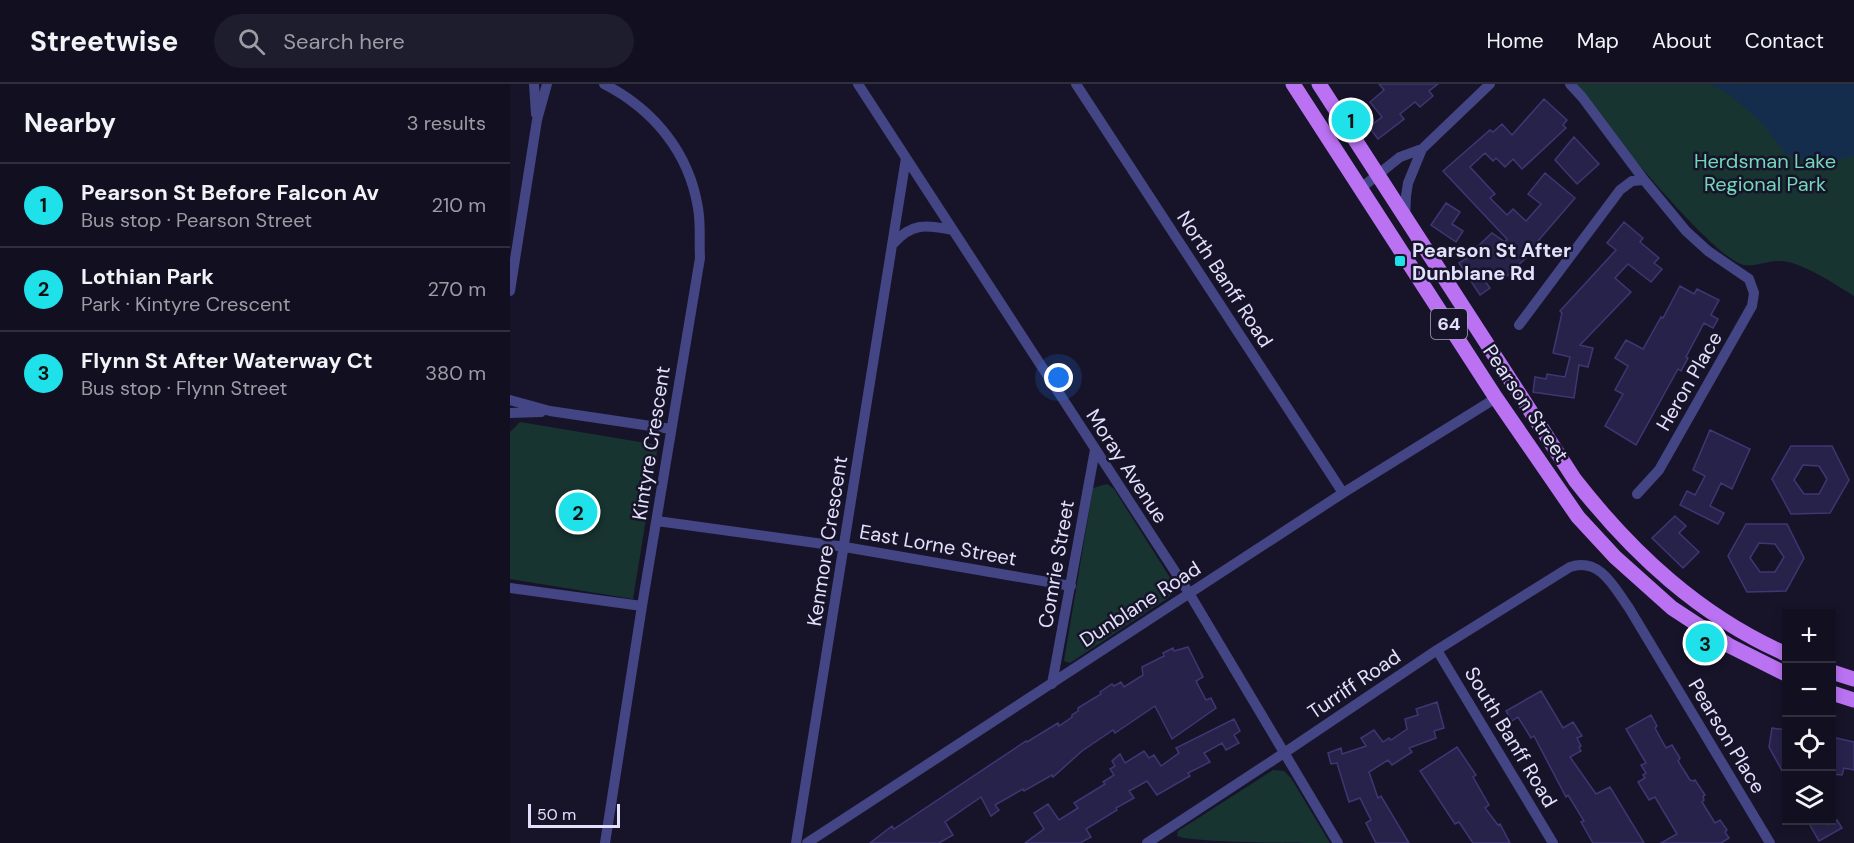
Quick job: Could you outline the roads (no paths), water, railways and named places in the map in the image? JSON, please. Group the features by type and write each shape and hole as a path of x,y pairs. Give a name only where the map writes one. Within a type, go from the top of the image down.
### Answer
{"main road":[{"name":"Pearson Street","path":"1293,84 1496,398 1578,517 1615,557 1672,608 1730,646 1782,672"},
{"name":"Pearson Street","path":"1319,84 1575,480 1619,533 1661,574 1694,601 1754,639 1782,652"},
{"path":"1836,673 1854,679"},
{"path":"1836,694 1854,700"}],"street":[{"path":"534,84 537,120"},
{"path":"510,291 537,120 547,84"},
{"name":"Kintyre Crescent","path":"604,84 624,94 647,112 668,136 690,173 698,208 700,258 605,843"},
{"name":"Moray Avenue","path":"858,84 1189,593 1338,843"},
{"name":"North Banff Road","path":"1076,84 1343,493"},
{"path":"1361,188 1400,157 1422,149 1490,84"},
{"path":"1569,84 1582,97 1644,180"},
{"path":"1405,218 1408,183 1422,149"},
{"name":"Kenmore Crescent","path":"796,843 906,158"},
{"path":"1519,325 1620,190 1632,181 1644,180"},
{"name":"Heron Place","path":"1637,494 1659,470 1752,306 1754,293 1749,279 1708,251 1686,231 1644,180"},
{"path":"892,245 902,233 915,228 931,226 953,230"},
{"name":"Dunblane Road","path":"807,843 1343,493 1496,398"},
{"path":"510,400 550,411 671,429"},
{"path":"510,413 550,411"},
{"name":"Comrie Street","path":"1052,684 1095,450"},
{"name":"East Lorne Street","path":"657,521 845,548 1071,586"},
{"name":"Turriff Road","path":"1151,842 1437,650 1570,567 1586,564"},
{"name":"Pearson Place","path":"1586,564 1602,572 1629,608 1770,843"},
{"path":"510,588 642,606"},
{"name":"South Banff Road","path":"1437,650 1553,843"}],"water":[{"path":"1710,84 1854,84 1854,156 1819,165 1786,154 1760,121 1729,94"}],"place":[{"name":"Pearson St Before Falcon Av","path":"1351,120"},
{"name":"Pearson St After Dunblane Rd","path":"1400,261"},
{"name":"Lothian Park","path":"578,512"},
{"name":"Flynn St After Waterway Ct","path":"1705,643"}],"park label":[{"name":"Herdsman Lake Regional Park","path":"1765,172"}]}
